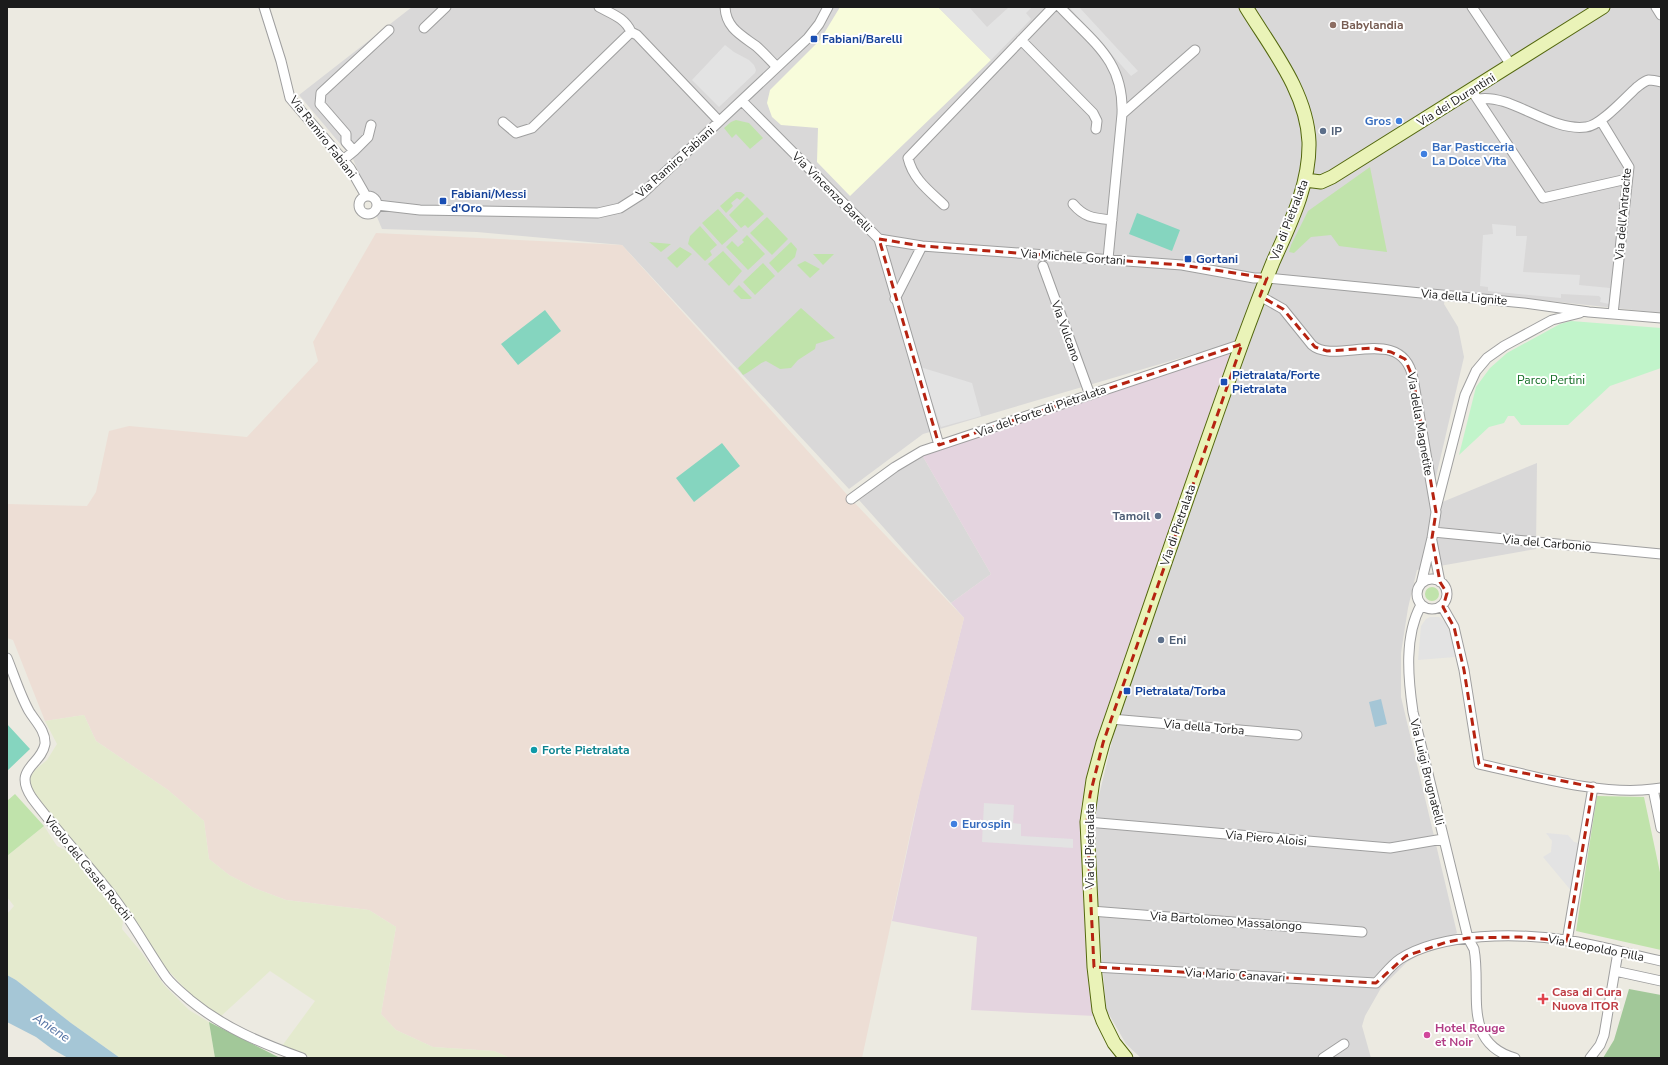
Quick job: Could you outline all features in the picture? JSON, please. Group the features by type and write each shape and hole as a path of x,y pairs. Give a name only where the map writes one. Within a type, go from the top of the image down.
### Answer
{"street":[{"name":"Via Ramiro Fabiani","path":"264,7 282,61 290,98 350,168 366,196"},
{"path":"424,28 446,7"},
{"path":"599,7 622,19 628,24 631,32 637,35 719,121"},
{"path":"725,7 728,20 735,31 757,47 776,66"},
{"name":"Via Ramiro Fabiani","path":"377,205 420,210 598,213 613,210 625,205 642,194 776,66 808,38 819,24 828,7"},
{"path":"944,205 916,178 911,170 908,158 1053,7"},
{"path":"1060,7 1103,52 1116,71 1123,96 1108,259"},
{"name":"Via di Pietralata","path":"1126,1058 1114,1043 1099,1010 1094,967 1090,911 1087,822 1094,772 1111,719 1242,344 1267,278 1292,219 1308,166 1309,141 1307,125 1301,106 1287,74 1246,7"},
{"path":"1472,7 1511,65"},
{"name":"Via dei Durantini","path":"1305,180 1321,182 1332,177 1475,95 1511,65 1603,7"},
{"path":"1656,7 1661,16"},
{"path":"354,151 346,142 346,134 320,104 321,93 389,30"},
{"path":"503,122 516,133 532,128 631,32"},
{"path":"1021,40 1093,113 1097,121 1096,129"},
{"path":"1122,114 1195,50"},
{"path":"1475,95 1492,98 1569,127 1586,127 1601,121 1643,82 1650,80 1661,82"},
{"path":"1475,95 1543,198 1627,179"},
{"name":"Via Vincenzo Barelli","path":"742,100 879,239 895,299 939,445"},
{"name":"Via dell'Antracite","path":"1601,121 1629,167 1614,314"},
{"path":"343,160 368,137 371,125"},
{"name":"Via Ramiro Fabiani","path":"366,196 374,198 377,205 373,212 367,213 362,211 359,204 361,199 366,196"},
{"path":"1073,204 1081,213 1090,217 1112,220"},
{"name":"Via Michele Gortani","path":"879,239 922,246 1182,265 1254,278 1267,278"},
{"path":"895,299 922,246"},
{"name":"Via Vulcano","path":"1043,266 1090,395"},
{"name":"Via della Lignite","path":"1267,278 1550,306 1589,312 1661,318"},
{"name":"Via della Magnetite","path":"1260,296 1282,309 1312,345 1318,349 1328,351 1372,348 1400,355 1406,360 1412,373 1436,512 1421,584"},
{"path":"1548,322 1554,313 1550,306"},
{"path":"1436,512 1466,391 1474,375 1487,358 1500,348 1548,322 1562,316 1589,312"},
{"name":"Via del Forte di Pietralata","path":"851,499 901,462 939,445 1242,344"},
{"name":"Via della Magnetite","path":"1432,535 1440,582"},
{"name":"Via del Carbonio","path":"1432,535 1661,554"},
{"path":"1428,580 1440,582 1446,589 1447,595 1442,606 1430,610 1421,605 1417,595 1421,584 1428,580"},
{"name":"Via Luigi Brugnatelli","path":"1421,605 1414,621 1410,645 1410,685 1414,717 1468,938 1475,953 1478,1018 1483,1035 1494,1050 1515,1058"},
{"path":"1442,606 1454,627 1464,670 1479,764 1593,787 1629,791 1657,789 1661,828"},
{"name":"Vicolo del Casale Rocchi","path":"7,658 30,712 42,730 45,739 44,748 25,776 27,790 37,805 100,880 126,915 167,978 184,994 212,1016 232,1029 263,1044 302,1058"},
{"name":"Via della Torba","path":"1111,719 1297,735"},
{"path":"1567,940 1593,787"},
{"name":"Via Piero Aloisi","path":"1087,822 1390,848 1443,839"},
{"name":"Via Bartolomeo Massalongo","path":"1090,911 1362,932"},
{"name":"Via Leopoldo Pilla","path":"1376,983 1396,962 1412,953 1433,946 1468,938 1520,937 1567,940 1661,961"},
{"path":"1590,1058 1600,1045 1604,1035 1618,952"},
{"name":"Via Mario Canavari","path":"1094,967 1376,983"},
{"path":"1615,971 1661,981"},
{"path":"1324,1058 1344,1044"}],"highlighted area":[{"path":"879,239 922,246 1182,265 1267,278 1260,296 1283,309 1315,347 1327,351 1372,348 1391,352 1405,359 1413,378 1436,512 1432,538 1440,582 1447,593 1443,607 1454,627 1464,670 1479,764 1593,787 1567,941 1520,937 1468,938 1447,942 1406,956 1376,983 1094,967 1087,822 1090,795 1103,743 1242,344 939,445"}],"shaded area":[{"path":"412,7 1661,7 1661,313 1447,290 1444,304 1458,327 1464,357 1435,481 1440,503 1537,463 1536,549 1417,570 1408,608 1401,653 1401,697 1457,933 1407,962 1381,988 1365,1016 1362,1026 1371,1058 1141,1058 1126,1044 1106,1009 1097,897 1094,816 1123,696 1252,337 923,434 849,489 622,245 477,232 382,229 353,159 299,95"},
{"path":"840,7 938,7 991,60 850,196 817,162 818,128 781,125 772,117 767,103 770,90 820,40"},
{"path":"938,7 969,7 987,27 1009,7 1032,7 1026,13 1031,19 991,60"},
{"path":"1069,7 1079,7 1138,71 1131,76"},
{"path":"725,45 749,60 754,65 756,70 755,73 719,107 692,80"},
{"path":"1492,224 1516,226 1516,236 1527,236 1523,272 1580,275 1579,285 1610,288 1609,304 1600,302 1601,298 1599,296 1561,294 1561,298 1488,291 1488,287 1480,286 1483,235 1493,234"},
{"path":"376,233 622,245 851,499 964,618 914,816 862,1058 510,1058 494,1051 433,1047 396,1030 381,1014 396,927 369,910 286,900 254,888 229,875 209,859 204,821 168,790 96,741 84,715 45,721 13,640 7,638 7,504 87,506 96,492 109,431 129,426 247,437 318,361 313,342"},
{"path":"1232,353 1126,654 1088,774 1081,808 1081,856 1089,988 1095,1016 971,1010 977,937 892,921 920,791 964,618 951,603 991,574 922,455"},
{"path":"920,367 972,383 981,416 941,427"},
{"path":"922,455 991,574 951,603 859,500 898,470"},
{"path":"1430,617 1439,617 1446,623 1452,639 1455,657 1418,660 1421,626 1426,619"},
{"path":"84,715 96,741 168,790 204,821 209,859 229,875 254,888 286,900 369,910 396,927 381,1014 396,1030 433,1047 494,1051 510,1058 313,1058 282,1046 315,1001 270,971 220,1017 204,1009 165,967 113,890 32,794 29,779 35,770 47,760 57,744 45,721"},
{"path":"984,803 1014,805 1013,823 1021,824 1021,836 1073,839 1073,848 982,842"},
{"path":"44,826 57,846 69,852 123,921 122,929 142,953 164,985 189,1010 209,1022 215,1058 120,1058 71,1023 16,980 7,975 7,914 14,906 7,897 7,856"},
{"path":"1546,833 1568,835 1574,842 1579,843 1573,893 1543,857 1551,852 1552,841"}],"green space":[{"path":"736,120 749,123 763,138 750,149 736,134 732,138 724,128"},
{"path":"1370,167 1387,252 1339,246 1331,235 1311,237 1294,253 1289,252 1308,211"},
{"path":"736,192 741,192 745,195 740,200 737,198 731,203 733,206 726,213 720,206"},
{"path":"747,197 764,214 748,228 745,225 741,228 729,215"},
{"path":"718,209 738,231 722,245 702,223"},
{"path":"1137,213 1180,230 1172,251 1129,234"},
{"path":"767,217 788,239 772,255 750,233"},
{"path":"700,226 717,245 710,251 712,255 705,261 688,244 690,236"},
{"path":"747,235 765,254 748,270 726,247 732,241 738,247 744,242 742,240"},
{"path":"649,242 671,244 661,252"},
{"path":"791,242 797,249 795,257 778,273 769,263"},
{"path":"680,247 692,254 677,268 667,258"},
{"path":"723,251 742,271 729,286 708,264"},
{"path":"813,254 834,254 823,265"},
{"path":"805,261 820,269 810,278 797,265"},
{"path":"763,263 775,276 755,295 743,282"},
{"path":"739,285 752,298 741,299 733,291"},
{"path":"801,308 835,338 816,344 815,349 798,360 791,368 780,369 766,361 743,375 738,368"},
{"path":"545,310 561,331 518,365 501,344"},
{"name":"Parco Pertini","path":"1571,321 1661,328 1661,368 1610,386 1568,425 1521,425 1514,416 1508,416 1504,423 1489,427 1459,455 1476,387 1490,368 1507,353 1560,324"},
{"path":"722,443 740,466 694,502 676,478"},
{"path":"1429,587 1435,587 1439,591 1439,597 1435,601 1429,601 1425,597 1425,591"},
{"path":"7,724 30,749 7,771"},
{"path":"15,794 44,826 7,856 7,801"},
{"path":"1597,796 1644,797 1661,877 1661,950 1576,931"},
{"path":"1629,989 1661,995 1661,1058 1603,1058 1614,1040"},
{"path":"209,1022 280,1058 215,1058"}],"water":[{"path":"1381,699 1387,724 1375,727 1369,702"},
{"name":"Aniene","path":"7,975 16,980 71,1023 120,1058 68,1058 52,1049 36,1037 7,1022"}],"place":[{"name":"Babylandia","path":"1333,25"},
{"name":"Fabiani/Barelli","path":"814,39"},
{"name":"Gros","path":"1399,121"},
{"name":"IP","path":"1323,131"},
{"name":"Bar Pasticceria La Dolce Vita","path":"1424,154"},
{"name":"Fabiani/Messi d'Oro","path":"443,201"},
{"name":"Gortani","path":"1188,259"},
{"name":"Pietralata/Forte Pietralata","path":"1224,382"},
{"name":"Tamoil","path":"1158,516"},
{"name":"Eni","path":"1161,640"},
{"name":"Pietralata/Torba","path":"1127,691"},
{"name":"Forte Pietralata","path":"534,750"},
{"name":"Eurospin","path":"954,824"},
{"name":"Casa di Cura Nuova ITOR","path":"1543,999"},
{"name":"Hotel Rouge et Noir","path":"1427,1035"}]}
